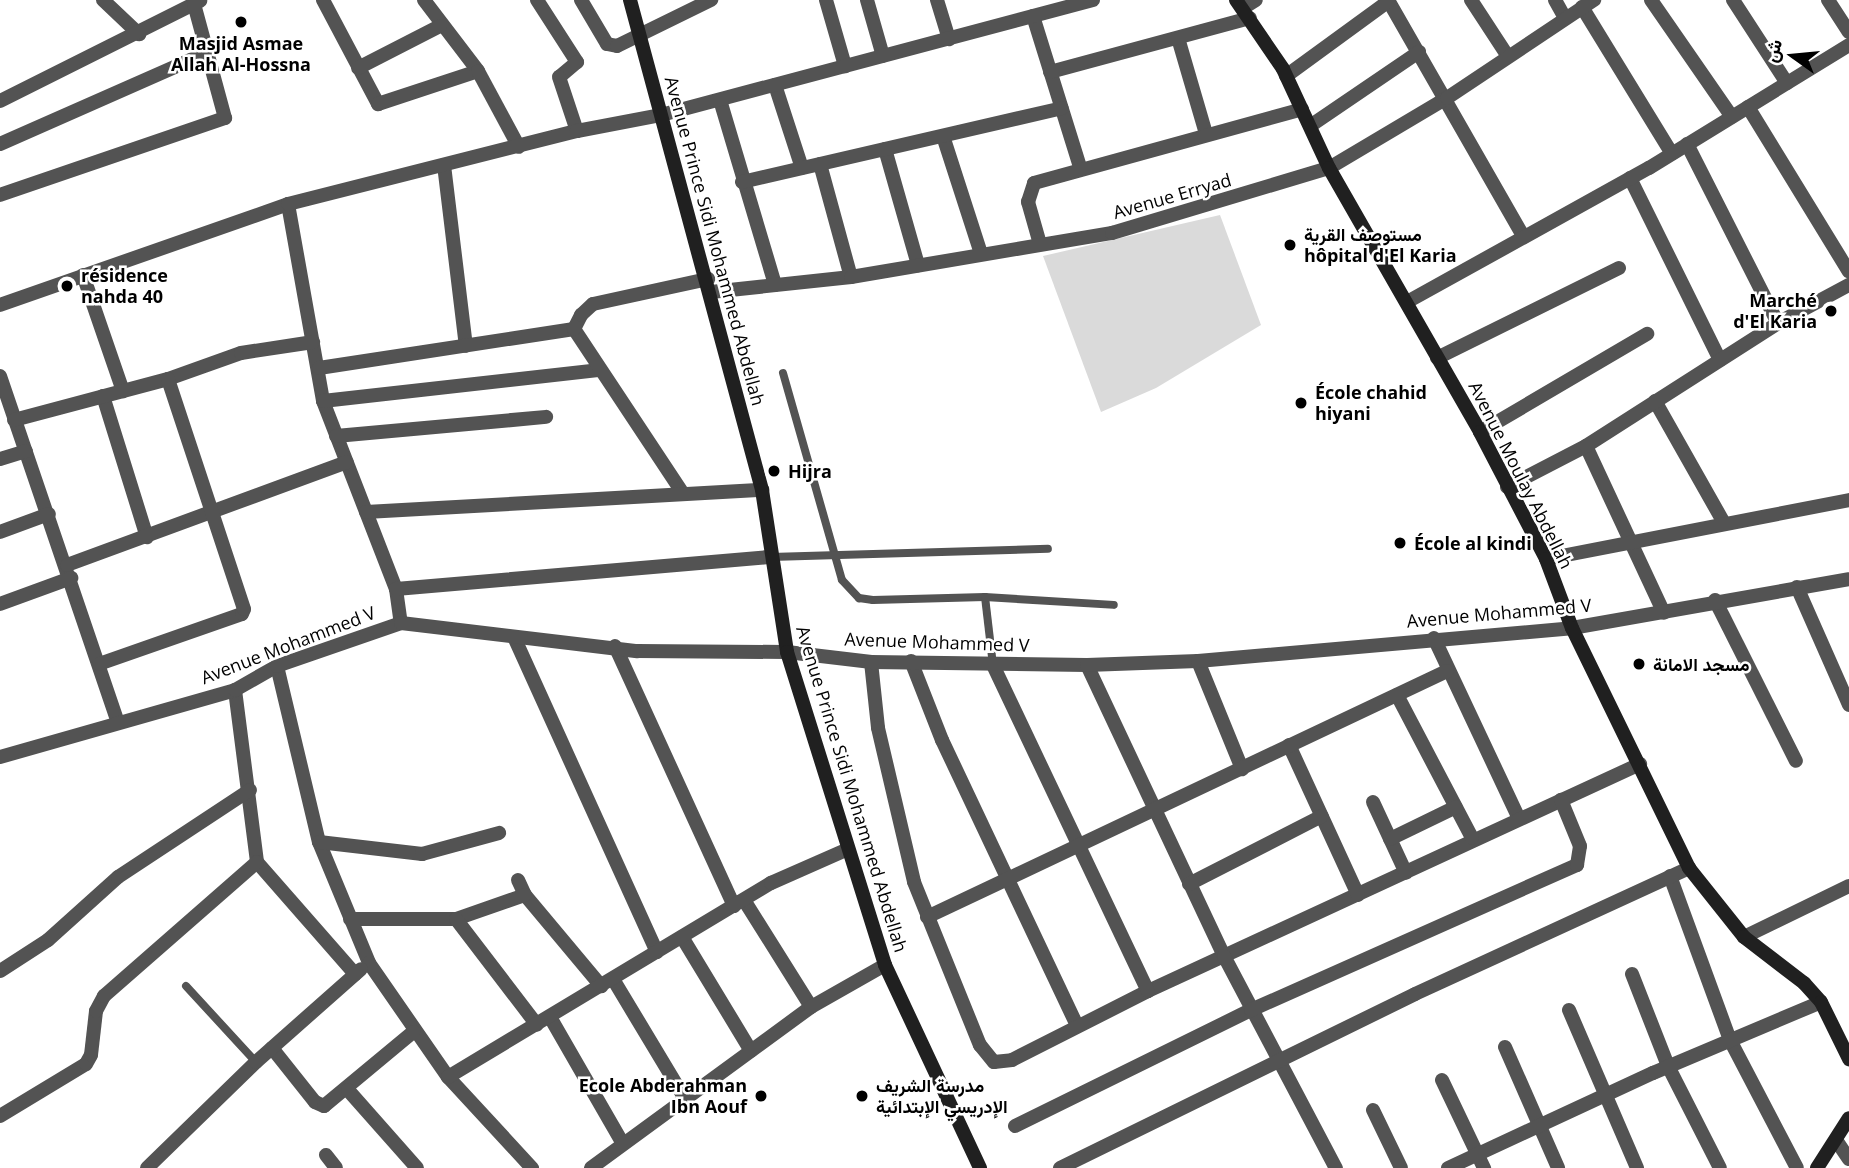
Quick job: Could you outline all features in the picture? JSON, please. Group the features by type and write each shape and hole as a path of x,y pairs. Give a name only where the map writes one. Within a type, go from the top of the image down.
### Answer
{"street":[{"path":"103,0 139,34"},
{"path":"323,0 373,100 383,104 478,71"},
{"path":"424,0 440,26 478,71 519,147"},
{"path":"537,0 577,62 559,79 578,131"},
{"path":"581,0 609,46 641,36 711,0"},
{"name":"Avenue Prince Sidi Mohammed Abdellah","path":"630,0 710,286 762,490 769,557 787,652 885,965 980,1168"},
{"path":"826,0 845,66"},
{"path":"867,0 883,56"},
{"path":"937,0 949,39"},
{"path":"0,305 288,204 578,131 661,116 1093,0"},
{"path":"1050,72 1178,38 1243,9 1256,0"},
{"path":"1471,0 1507,55"},
{"path":"1555,0 1566,18"},
{"path":"1651,0 1732,117"},
{"path":"1732,0 1787,83"},
{"path":"1828,0 1849,32"},
{"path":"1286,76 1389,1 1447,98 1524,237"},
{"path":"0,102 198,2 225,112 221,122 0,195"},
{"path":"1588,4 1672,154"},
{"name":"Avenue Erryad","path":"574,329 581,315 593,304 710,286 775,285 851,276 1112,233 1329,168 1447,98 1507,55 1588,4"},
{"name":"Avenue Moulay Abdellah","path":"1243,9 1286,76 1329,168 1480,432 1546,559 1572,628 1689,867 1744,937 1804,983 1821,1002 1849,1059"},
{"path":"1033,16 1080,167"},
{"path":"358,68 440,26"},
{"path":"1178,38 1206,134"},
{"path":"1407,302 1672,154 1849,45"},
{"path":"0,144 209,52"},
{"path":"1310,126 1419,52"},
{"path":"775,85 802,168"},
{"path":"720,100 742,182 775,285"},
{"path":"1748,107 1849,272"},
{"path":"742,182 1062,108"},
{"path":"1040,244 1028,202 1030,188 1080,167 1302,109"},
{"path":"943,136 981,254"},
{"path":"1687,144 1778,323"},
{"path":"884,149 918,265"},
{"path":"820,164 851,276"},
{"path":"444,165 466,346"},
{"path":"1630,178 1720,360"},
{"path":"288,204 323,401 396,589 401,623"},
{"path":"1437,358 1619,268"},
{"path":"83,275 123,391"},
{"path":"1507,487 1586,446 1778,323 1849,285"},
{"path":"319,368 574,329 682,492"},
{"path":"1480,432 1647,334"},
{"path":"14,420 168,379 241,353 313,342"},
{"path":"323,401 600,370"},
{"path":"0,376 69,572 117,720"},
{"path":"99,664 244,612 214,512 168,379"},
{"path":"103,396 147,537"},
{"path":"1655,401 1723,521"},
{"path":"336,436 546,417"},
{"path":"1586,446 1664,613"},
{"path":"0,459 26,451"},
{"path":"0,604 147,537 347,463"},
{"path":"366,512 682,492 762,490"},
{"path":"1546,559 1723,521 1849,500"},
{"path":"0,533 49,514"},
{"path":"396,589 769,557"},
{"name":"Avenue Mohammed V","path":"0,757 117,720 235,690 277,666 401,623 615,646 637,651 787,652 871,662 1087,665 1198,661 1434,638 1572,628 1664,613 1715,600 1849,579"},
{"path":"1797,587 1849,705"},
{"path":"1715,600 1797,761"},
{"path":"514,637 657,952"},
{"path":"1434,638 1447,671 1519,819"},
{"path":"615,646 739,903 811,1007"},
{"path":"1198,661 1242,769"},
{"path":"871,662 894,803 927,917 989,1059 1012,1060 1077,1025 1406,873 1472,838 1640,764"},
{"path":"911,662 1007,878 1077,1025"},
{"path":"993,665 1148,991"},
{"path":"1087,665 1224,956 1336,1168"},
{"path":"277,666 319,842 369,963 413,1032 524,1166"},
{"path":"927,917 1447,671"},
{"path":"235,690 250,790 257,862 355,974"},
{"path":"1397,695 1472,838"},
{"path":"1289,745 1358,895"},
{"path":"0,971 48,940 118,877 250,790"},
{"path":"1015,1126 1251,1010 1577,864 1580,846 1561,800"},
{"path":"1373,802 1406,873"},
{"path":"1390,839 1456,807"},
{"path":"1189,884 1322,816"},
{"path":"319,842 422,854 499,833"},
{"path":"448,1076 739,903 848,849"},
{"path":"0,1116 86,1064 91,1055 96,1011 104,996 257,862"},
{"path":"1060,1168 1278,1061 1689,867"},
{"path":"1670,876 1730,1040 1797,1168"},
{"path":"518,880 525,895 607,983 685,1099"},
{"path":"1744,937 1849,886"},
{"path":"350,919 456,919 525,895"},
{"path":"456,919 544,1021 623,1144"},
{"path":"682,937 751,1051"},
{"path":"147,1168 256,1062 369,963"},
{"path":"591,1168 811,1007 885,965"},
{"path":"1632,974 1668,1066 1720,1168"},
{"path":"1448,1168 1481,1161 1540,1127 1668,1066 1821,1002"},
{"path":"1569,1010 1637,1168"},
{"path":"272,1048 319,1106 348,1090 413,1032"},
{"path":"1505,1047 1558,1168"},
{"path":"1442,1080 1481,1161"},
{"path":"348,1090 417,1168"},
{"path":"1373,1110 1401,1168"},
{"path":"1817,1168 1849,1118"},
{"path":"1836,1140 1849,1159"},
{"path":"326,1156 336,1168"}],"lane":[{"path":"783,373 832,557 842,580 859,598 985,597 1114,605"},
{"path":"769,557 1048,549"},
{"path":"985,597 993,665"},
{"path":"186,986 256,1062"}],"shaded area":[{"path":"1220,215 1261,325 1156,388 1101,412 1043,256"}],"place":[{"name":"Masjid Asmae Allah Al-Hossna","path":"241,22"},
{"name":"مستوصف القرية hôpital d'El Karia","path":"1290,245"},
{"name":"résidence nahda 40","path":"67,286"},
{"name":"Marché d'El Karia","path":"1831,311"},
{"name":"École chahid hiyani","path":"1301,403"},
{"name":"Hijra","path":"774,471"},
{"name":"École al kindi","path":"1400,543"},
{"name":"مسجد الامانة","path":"1639,664"},
{"name":"Ecole Abderahman Ibn Aouf","path":"761,1096"},
{"name":"مدرسة الشريف الإدريسي الإبتدائية","path":"862,1096"}]}
